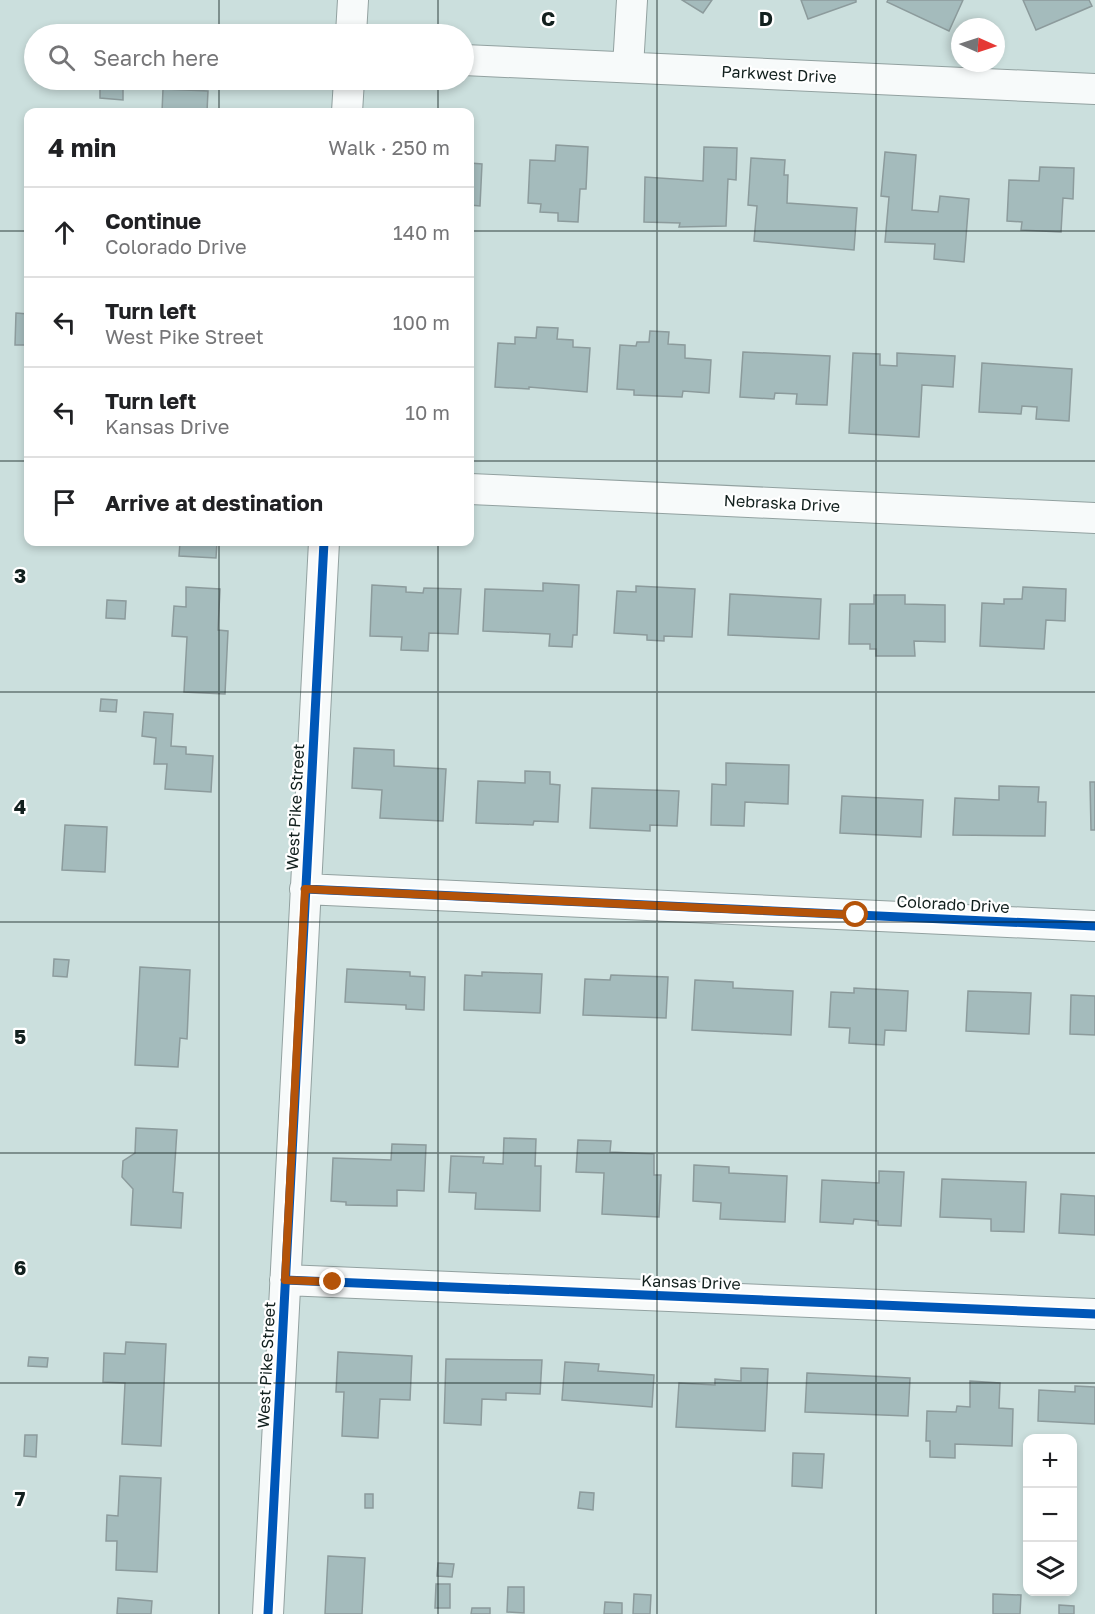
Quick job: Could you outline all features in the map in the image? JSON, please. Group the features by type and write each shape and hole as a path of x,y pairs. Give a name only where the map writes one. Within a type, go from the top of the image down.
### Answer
{"street":[{"path":"352,24 353,0"},
{"path":"628,67 632,0"},
{"name":"Parkwest Drive","path":"474,60 1095,89"},
{"path":"347,108 348,90"},
{"name":"Nebraska Drive","path":"474,489 1095,518"},
{"name":"West Pike Street","path":"268,1614 324,546"},
{"name":"Colorado Drive","path":"305,889 1095,926"},
{"name":"Kansas Drive","path":"285,1280 1095,1314"}],"building":[{"path":"682,0 712,0 703,13"},
{"path":"801,0 856,0 856,2 808,19"},
{"path":"888,0 963,0 955,18 951,18 949,31 887,2"},
{"path":"1023,0 1089,0 1092,6 1036,30"},
{"path":"100,90 123,90 123,100 100,98"},
{"path":"163,90 208,91 207,108 162,108"},
{"path":"556,145 588,147 586,189 580,189 578,222 558,221 558,213 540,212 541,204 528,203 530,160 555,161"},
{"path":"704,147 737,148 736,180 728,179 726,226 679,227 680,223 644,222 645,177 703,181"},
{"path":"885,152 916,155 912,210 938,212 940,196 969,199 964,262 934,259 935,244 885,242 889,197 881,196"},
{"path":"751,158 785,160 784,175 788,175 787,203 857,208 854,250 754,241 757,206 748,205"},
{"path":"474,163 482,164 480,206 474,205"},
{"path":"1040,167 1074,168 1073,199 1063,198 1061,232 1021,230 1022,222 1007,221 1009,180 1039,181"},
{"path":"16,313 24,314 24,345 15,345"},
{"path":"537,327 558,328 557,339 573,340 573,347 590,348 587,392 529,387 529,389 495,387 498,343 515,344 515,337 536,338"},
{"path":"650,331 669,332 668,344 685,345 685,358 711,360 709,393 683,391 682,397 634,395 634,390 617,389 620,345 636,346 637,342 649,342"},
{"path":"743,352 830,356 827,405 796,404 797,394 775,393 774,399 740,397"},
{"path":"853,353 880,354 880,365 897,366 897,353 955,356 953,387 922,385 919,437 849,433"},
{"path":"982,363 1072,369 1069,421 1036,419 1037,407 1022,406 1021,414 979,412"},
{"path":"180,546 217,546 216,558 179,556"},
{"path":"543,583 579,585 577,635 573,635 572,647 549,646 550,634 483,631 485,589 543,591"},
{"path":"372,585 406,587 406,592 423,593 424,588 461,589 458,634 429,633 428,651 401,650 402,637 370,636"},
{"path":"636,586 695,589 692,637 664,636 664,641 647,640 647,635 614,633 617,591 636,592"},
{"path":"186,587 220,589 218,630 228,631 225,694 184,692 187,637 172,636 174,606 186,607"},
{"path":"1023,587 1066,589 1065,621 1046,620 1044,649 980,646 982,603 1004,604 1004,599 1022,599"},
{"path":"730,594 821,599 819,639 728,635"},
{"path":"874,595 905,595 905,604 945,605 945,642 914,641 915,656 876,656 876,649 870,649 870,644 849,644 850,604 874,604"},
{"path":"107,600 126,601 125,619 106,618"},
{"path":"101,699 117,700 116,712 100,711"},
{"path":"144,712 173,714 171,746 186,747 186,754 213,756 211,792 165,789 167,764 154,764 156,738 142,736"},
{"path":"354,748 394,750 394,766 446,769 443,821 380,818 382,790 352,788"},
{"path":"726,763 789,765 788,804 745,802 744,826 711,825 712,784 726,785"},
{"path":"525,771 550,772 550,784 560,785 558,822 534,821 533,825 476,823 478,781 525,783"},
{"path":"1090,782 1095,782 1095,830 1091,830"},
{"path":"999,786 1039,787 1038,802 1046,802 1045,836 953,835 955,798 999,800"},
{"path":"592,788 679,791 677,826 650,825 650,831 590,828"},
{"path":"842,796 923,800 921,837 840,833"},
{"path":"65,825 107,827 105,872 62,870"},
{"path":"54,959 69,960 67,977 53,976"},
{"path":"140,967 190,970 187,1039 180,1038 178,1067 135,1065"},
{"path":"347,969 410,972 410,976 425,977 424,1010 406,1009 406,1005 345,1002"},
{"path":"482,972 542,974 540,1013 464,1010 465,975 482,976"},
{"path":"611,975 668,977 666,1018 583,1015 585,979 610,980"},
{"path":"695,980 733,982 733,988 793,991 791,1035 692,1030"},
{"path":"854,988 908,991 906,1031 885,1030 884,1045 849,1043 850,1028 829,1027 831,992 854,993"},
{"path":"968,991 1031,993 1029,1034 966,1031"},
{"path":"1071,995 1095,996 1095,1035 1070,1034"},
{"path":"136,1128 177,1130 173,1192 183,1193 181,1228 131,1225 133,1189 122,1177 123,1161 135,1153"},
{"path":"504,1138 536,1139 535,1166 541,1166 540,1211 475,1209 476,1193 449,1192 451,1156 484,1157 483,1163 503,1164"},
{"path":"578,1140 611,1141 610,1152 654,1154 654,1175 661,1175 659,1217 602,1214 604,1173 576,1172"},
{"path":"392,1144 426,1145 424,1191 397,1190 397,1206 346,1205 346,1202 331,1201 333,1158 391,1160"},
{"path":"694,1165 729,1167 729,1173 787,1176 785,1222 720,1219 721,1203 693,1201"},
{"path":"879,1171 904,1172 901,1226 878,1225 878,1221 854,1219 853,1224 820,1222 822,1180 879,1183"},
{"path":"942,1179 1026,1182 1024,1232 991,1231 991,1219 940,1217"},
{"path":"1061,1194 1095,1196 1095,1235 1059,1233"},
{"path":"126,1342 166,1344 161,1446 122,1444 125,1383 103,1382 104,1353 125,1354"},
{"path":"338,1352 412,1356 410,1400 380,1399 378,1438 342,1436 344,1392 336,1392"},
{"path":"29,1357 48,1358 47,1367 28,1366"},
{"path":"446,1359 542,1360 540,1394 506,1393 506,1400 482,1399 481,1425 444,1423"},
{"path":"565,1362 599,1364 598,1371 654,1375 652,1407 562,1400"},
{"path":"741,1368 768,1369 765,1431 676,1427 679,1383 715,1385 715,1379 741,1381"},
{"path":"807,1373 910,1378 908,1416 805,1412"},
{"path":"970,1381 1000,1383 999,1408 1013,1409 1012,1446 955,1444 955,1458 930,1457 930,1441 926,1441 927,1411 956,1412 957,1406 970,1407"},
{"path":"1075,1386 1095,1387 1095,1424 1038,1421 1039,1390 1075,1392"},
{"path":"25,1435 37,1435 36,1457 24,1456"},
{"path":"793,1453 824,1454 822,1488 792,1486"},
{"path":"120,1476 161,1478 157,1572 116,1570 117,1541 106,1541 107,1515 118,1516"},
{"path":"580,1492 594,1493 593,1510 578,1508"},
{"path":"365,1494 373,1494 373,1508 365,1508"},
{"path":"328,1556 365,1558 362,1614 325,1614"},
{"path":"438,1563 454,1564 452,1577 437,1576"},
{"path":"436,1584 450,1584 450,1608 435,1608"},
{"path":"508,1587 524,1587 524,1613 507,1612"},
{"path":"634,1594 651,1595 650,1614 633,1614"},
{"path":"993,1594 1021,1595 1020,1614 993,1614"},
{"path":"118,1598 152,1601 151,1614 117,1614"},
{"path":"605,1602 622,1603 622,1614 604,1614"},
{"path":"1059,1605 1074,1606 1074,1614 1059,1614"},
{"path":"472,1608 490,1608 490,1614 471,1614"}],"cycle path":[{"path":"268,1614 324,546"},
{"path":"305,889 1095,926"},
{"path":"285,1280 1095,1314"}],"route":[{"path":"333,1282 285,1280 305,889 856,915"}]}
